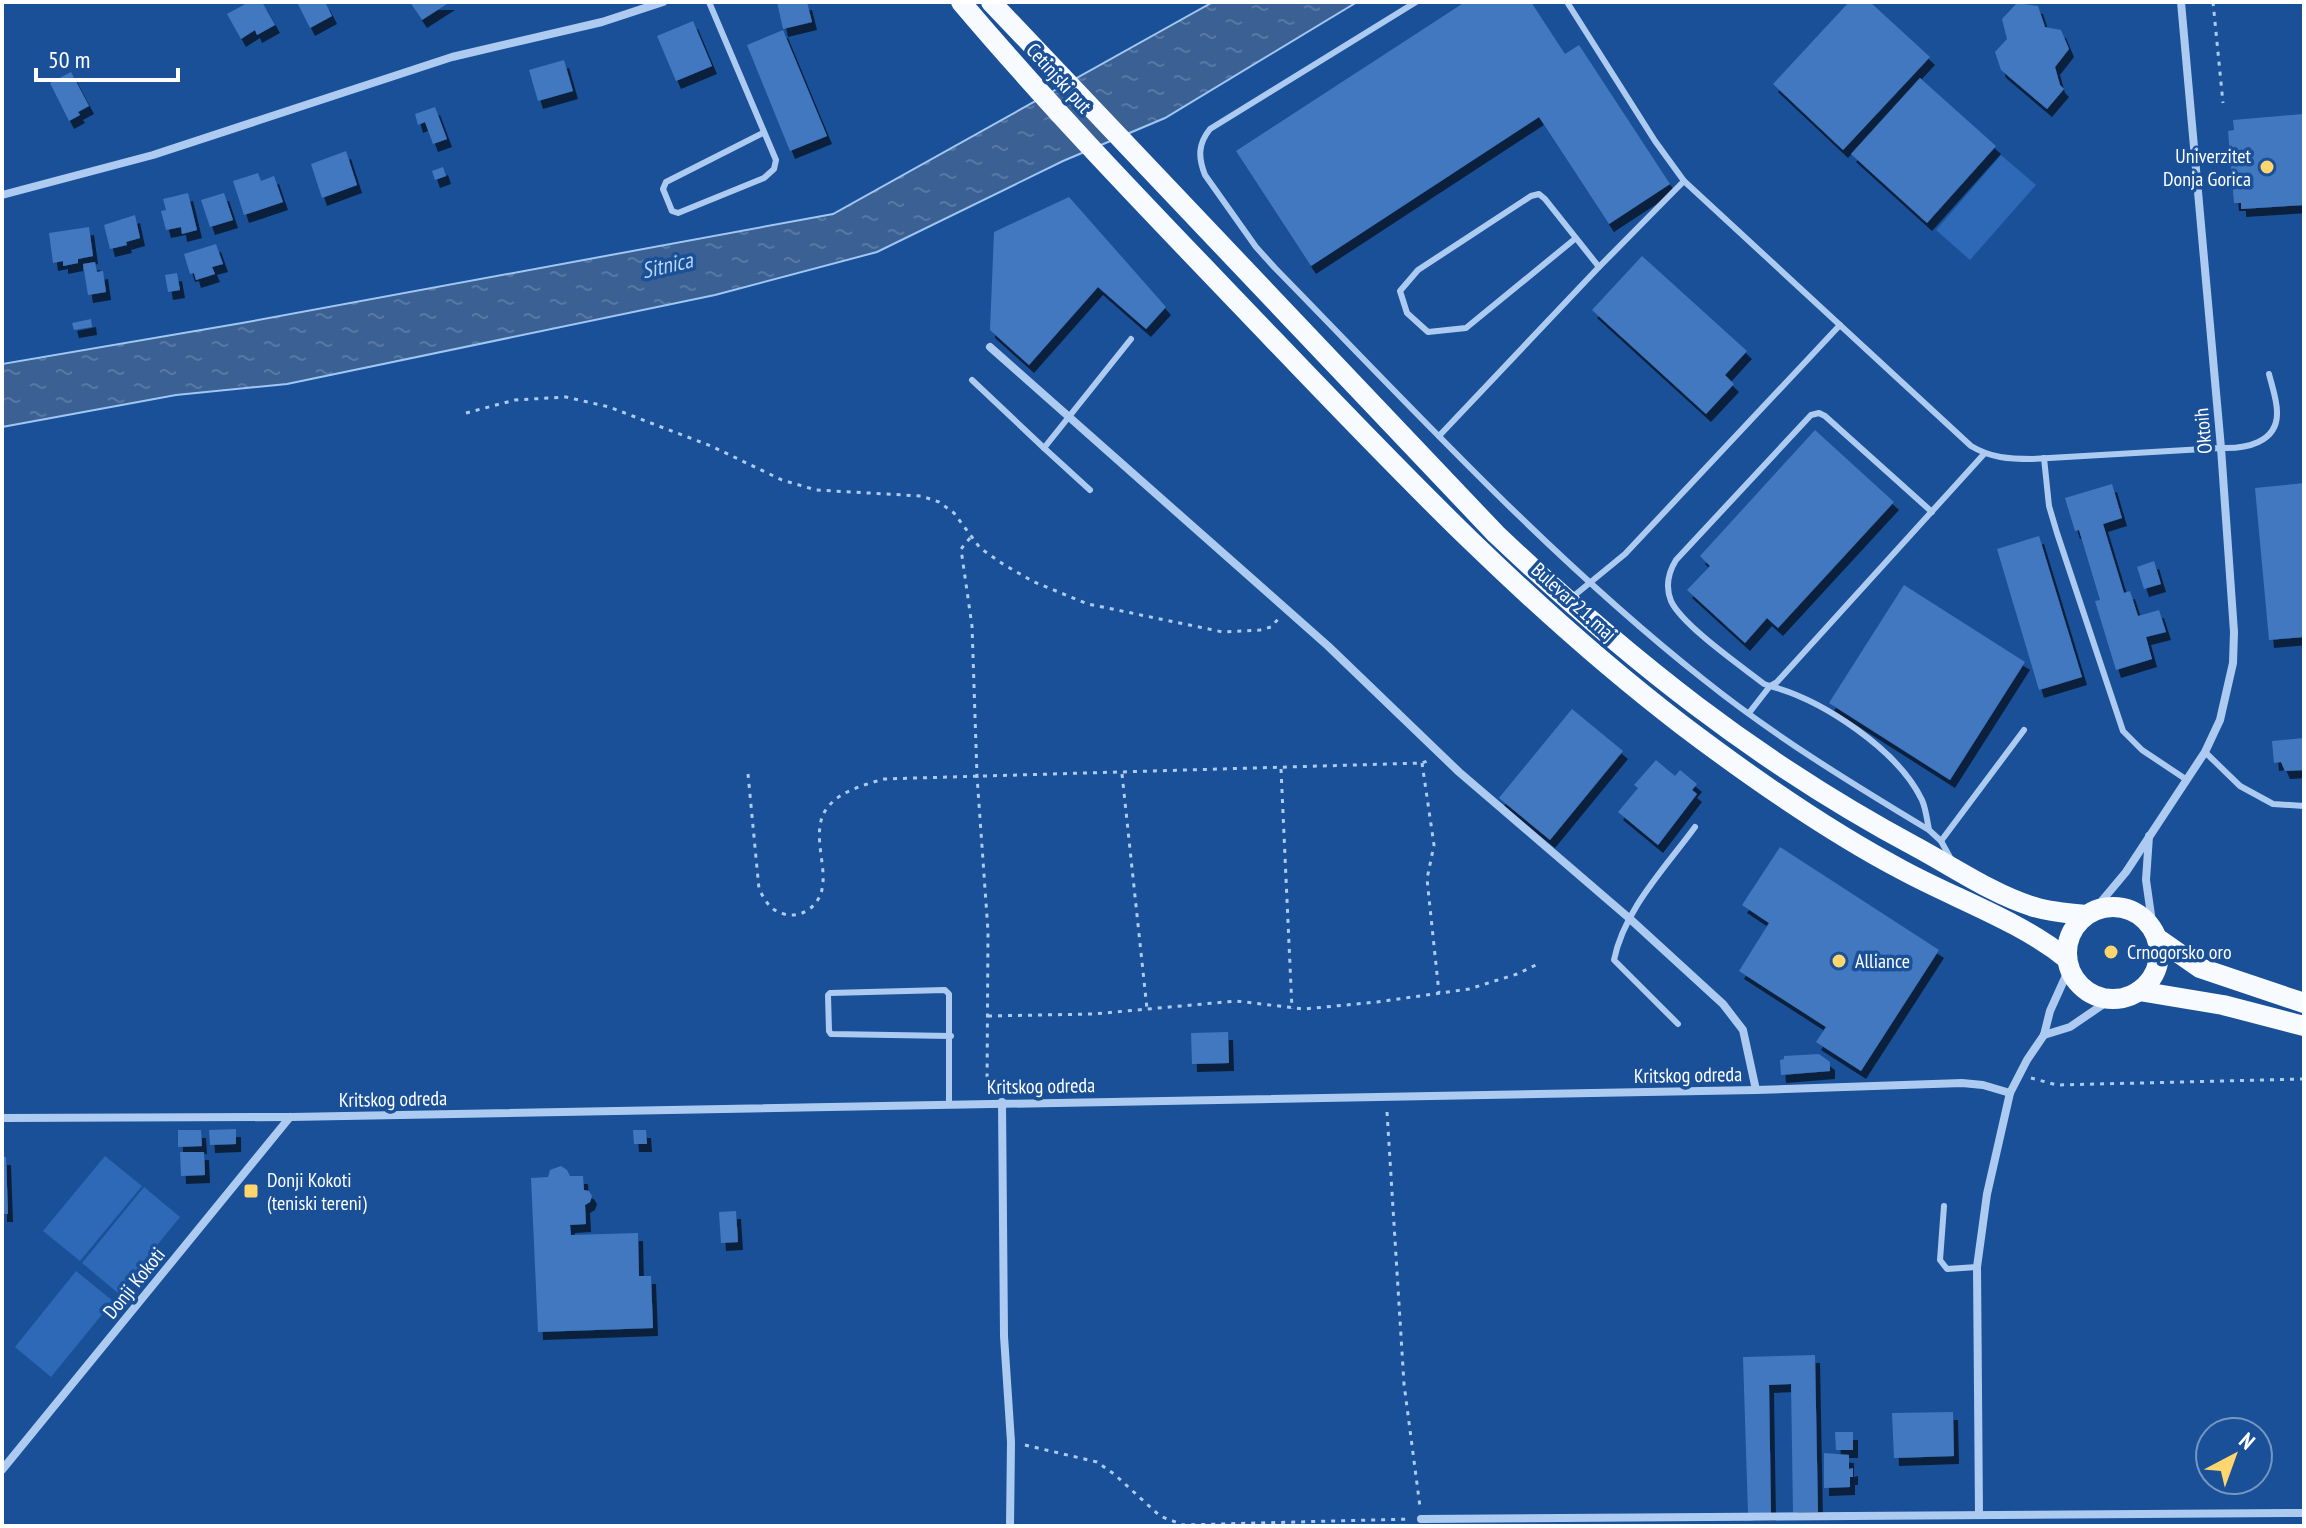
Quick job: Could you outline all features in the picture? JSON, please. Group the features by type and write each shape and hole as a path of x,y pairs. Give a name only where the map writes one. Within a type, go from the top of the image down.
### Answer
{"main road":[{"name":"Cetinjski put","path":"961,2 1025,77 1125,184"},
{"name":"Cetinjski put","path":"991,2 1145,166"},
{"name":"Bulevar 21. maj","path":"1145,166 1496,534 1567,601 1666,685 1743,742 1854,814 2031,906 2090,912"},
{"name":"Bulevar 21. maj","path":"1125,184 1333,402 1468,537 1617,672 1741,768 1844,838 2046,942 2068,964"},
{"path":"2155,934 2159,953 2157,967 2150,981 2126,997 2111,999 2084,989 2068,964 2070,935 2090,912 2120,907 2133,911 2155,934 2200,968 2304,1003"},
{"path":"2139,991 2223,1005 2304,1026"}],"street":[{"path":"2,195 153,155 452,57 602,22 663,2"},
{"name":"Oktoih","path":"2090,912 2126,872 2205,752 2227,700 2233,663 2234,632 2221,448 2181,2"},
{"path":"990,347 1287,610 1438,752 1723,1004 1743,1030 1756,1090"},
{"path":"2149,835 2146,880 2155,934"},
{"path":"1979,1514 1977,1267 1987,1194 2010,1093 2044,1035 2068,964"},
{"path":"2044,1035 2070,1027 2111,999"},
{"name":"Kritskog odreda","path":"2,1118 290,1117 1756,1090 1947,1082 1983,1085 2010,1093"},
{"path":"1002,1102 1004,1336 1011,1442 1010,1526"},
{"name":"Donji Kokoti","path":"2,1470 290,1117"},
{"path":"1421,1519 2304,1513"}],"lane":[{"path":"709,2 776,160 774,169 764,178 678,213 672,211 663,189 666,182 763,133"},
{"path":"1416,2 1217,124 1205,136 1199,151 1205,175 1256,247 1511,508 1640,627 1749,713 1826,768 1929,830 1941,841 1955,868"},
{"path":"1567,2 1684,181 1971,446 1984,454 2002,459 2244,449 2274,430 2277,413 2269,374"},
{"path":"1439,436 1684,181"},
{"path":"1576,238 1466,328 1428,332 1407,313 1400,291 1418,270 1531,196 1539,194 1545,199 1576,238 1599,267"},
{"path":"1238,263 1256,247"},
{"path":"1567,601 1625,554 1840,325"},
{"path":"1044,448 1131,339"},
{"path":"972,380 1090,490"},
{"path":"1929,830 1924,803 1914,786 1882,750 1806,700 1764,684 1718,647 1676,609 1670,598 1668,576 1676,560 1811,415 1819,413 1932,512"},
{"path":"1749,713 1770,686 1777,682 1984,454"},
{"path":"2044,458 2049,506 2123,731 2142,750 2187,780"},
{"path":"1941,841 2024,730"},
{"path":"2205,752 2240,786 2273,804 2304,806"},
{"path":"1678,1024 1614,960 1617,944 1629,918 1695,827"},
{"path":"949,1103 951,1036 949,994 945,990 828,995 831,1034 951,1036"},
{"path":"1944,1206 1940,1260 1947,1269 1977,1267"}],"path":[{"path":"2213,2 2223,103"},
{"path":"466,413 515,400 566,397 609,407 711,446 782,480 816,490 921,496 939,502 954,513 970,538 1034,582 1110,610 1235,633 1271,627 1287,610"},
{"path":"970,538 961,549 972,626 977,776 988,931 987,1103"},
{"path":"748,774 759,889 766,903 779,913 791,915 815,905 822,893 818,832 824,812 837,797 883,779 1422,763 1438,752"},
{"path":"1422,763 1434,845 1427,879 1439,993"},
{"path":"1281,769 1292,1009"},
{"path":"1122,774 1147,1009"},
{"path":"988,1016 1093,1014 1248,1001 1292,1009 1377,1002 1469,989 1538,964"},
{"path":"2019,1075 2057,1085 2304,1079"},
{"path":"1011,1442 1097,1462 1160,1516 1183,1525 1421,1519 1404,1384 1386,1096"}],"shaded area":[{"path":"2001,155 2036,185 1970,260 1936,230"},
{"path":"105,1156 142,1186 80,1261 43,1231"},
{"path":"144,1187 180,1217 118,1293 82,1263"},
{"path":"76,1271 113,1301 51,1377 15,1347"}],"water":[{"name":"Sitnica","path":"1213,2 1357,2 1165,118 1063,161 877,252 715,295 287,384 176,395 2,427 2,364 833,214"}],"building":[{"path":"249,2 262,2 275,25 257,35 255,30 241,39 227,14"},
{"path":"297,2 325,2 332,16 310,28"},
{"path":"410,2 450,2 422,20"},
{"path":"777,2 807,2 812,22 783,29"},
{"path":"1465,2 1531,2 1565,54 1579,45 1670,184 1609,224 1539,117 1311,266 1236,151"},
{"path":"1849,2 1870,2 1930,57 1843,150 1773,84"},
{"path":"2017,3 2038,6 2045,27 2061,30 2069,49 2055,67 2064,89 2047,109 2001,70 1995,52 2007,39 2002,19"},
{"path":"693,21 712,66 676,81 657,36"},
{"path":"783,30 827,136 790,151 747,45"},
{"path":"564,60 573,91 538,101 529,70"},
{"path":"71,72 89,106 69,121 50,83"},
{"path":"1920,78 1996,146 1927,223 1851,154"},
{"path":"435,107 447,139 433,144 425,122 418,125 415,114"},
{"name":"Univerzitet Donja Gorica","path":"2303,114 2304,205 2241,209 2241,203 2234,203 2228,131 2234,130 2233,120"},
{"path":"346,151 357,185 322,198 311,164"},
{"path":"443,167 446,176 435,180 432,171"},
{"path":"258,173 261,181 274,176 283,202 244,215 233,181"},
{"path":"188,193 197,230 182,234 181,227 166,230 161,211 166,210 163,199"},
{"path":"224,193 233,220 210,227 201,200"},
{"path":"1069,197 1166,307 1146,329 1098,287 1029,365 990,330 994,232"},
{"path":"135,215 140,238 110,249 104,225"},
{"path":"89,227 93,256 63,266 63,261 53,263 49,233"},
{"path":"216,244 223,264 212,267 215,274 196,280 194,273 190,274 184,254"},
{"path":"1642,256 1747,351 1725,375 1734,384 1706,414 1592,310"},
{"path":"95,262 97,272 103,271 106,292 88,295 83,264"},
{"path":"177,273 180,290 168,292 165,275"},
{"path":"91,319 92,327 74,330 72,323"},
{"path":"1815,430 1894,502 1778,628 1767,618 1745,643 1687,590 1710,566 1700,556"},
{"path":"2304,483 2304,637 2269,640 2255,488"},
{"path":"2112,484 2122,518 2103,524 2124,593 2130,591 2138,616 2159,610 2166,632 2146,637 2152,659 2116,670 2095,601 2100,600 2079,530 2075,531 2065,498"},
{"path":"2039,536 2082,677 2039,690 1997,549"},
{"path":"2154,561 2161,584 2144,589 2137,567"},
{"path":"1904,585 2025,662 1950,780 1829,703"},
{"path":"1572,709 1623,751 1550,840 1499,798"},
{"path":"2304,738 2304,770 2285,771 2281,762 2274,763 2272,741"},
{"path":"1656,760 1675,776 1680,770 1697,784 1692,790 1697,794 1658,845 1618,812 1638,788 1634,785"},
{"name":"Alliance","path":"1780,847 1939,950 1861,1071 1816,1042 1826,1027 1739,971 1769,923 1742,905"},
{"path":"1228,1032 1229,1063 1192,1064 1191,1033"},
{"path":"1819,1054 1830,1062 1830,1071 1781,1075 1780,1060 1784,1056"},
{"path":"236,1129 236,1144 210,1145 209,1130"},
{"path":"178,1130 201,1130 202,1146 178,1147"},
{"path":"633,1130 646,1130 647,1144 634,1144"},
{"path":"180,1152 204,1152 205,1175 181,1176"},
{"path":"2,1157 6,1157 8,1214 2,1214"},
{"path":"561,1166 570,1176 583,1176 584,1190 592,1196 585,1205 586,1224 570,1225 571,1235 638,1233 639,1276 651,1276 653,1328 538,1332 531,1178 548,1177 550,1170"},
{"path":"736,1211 738,1242 721,1243 719,1212"},
{"path":"1815,1355 1818,1512 1793,1512 1791,1384 1769,1385 1771,1513 1748,1513 1743,1357"},
{"path":"1953,1412 1954,1456 1894,1458 1892,1413"},
{"path":"1835,1432 1853,1432 1853,1450 1836,1450"},
{"path":"1824,1453 1849,1455 1849,1469 1853,1468 1850,1487 1824,1488"}],"place":[{"name":"Univerzitet Donja Gorica","path":"2267,167"},
{"name":"Crnogorsko oro","path":"2111,952"},
{"name":"Alliance","path":"1839,961"},
{"name":"Donji Kokoti (teniski tereni)","path":"251,1191"}]}
